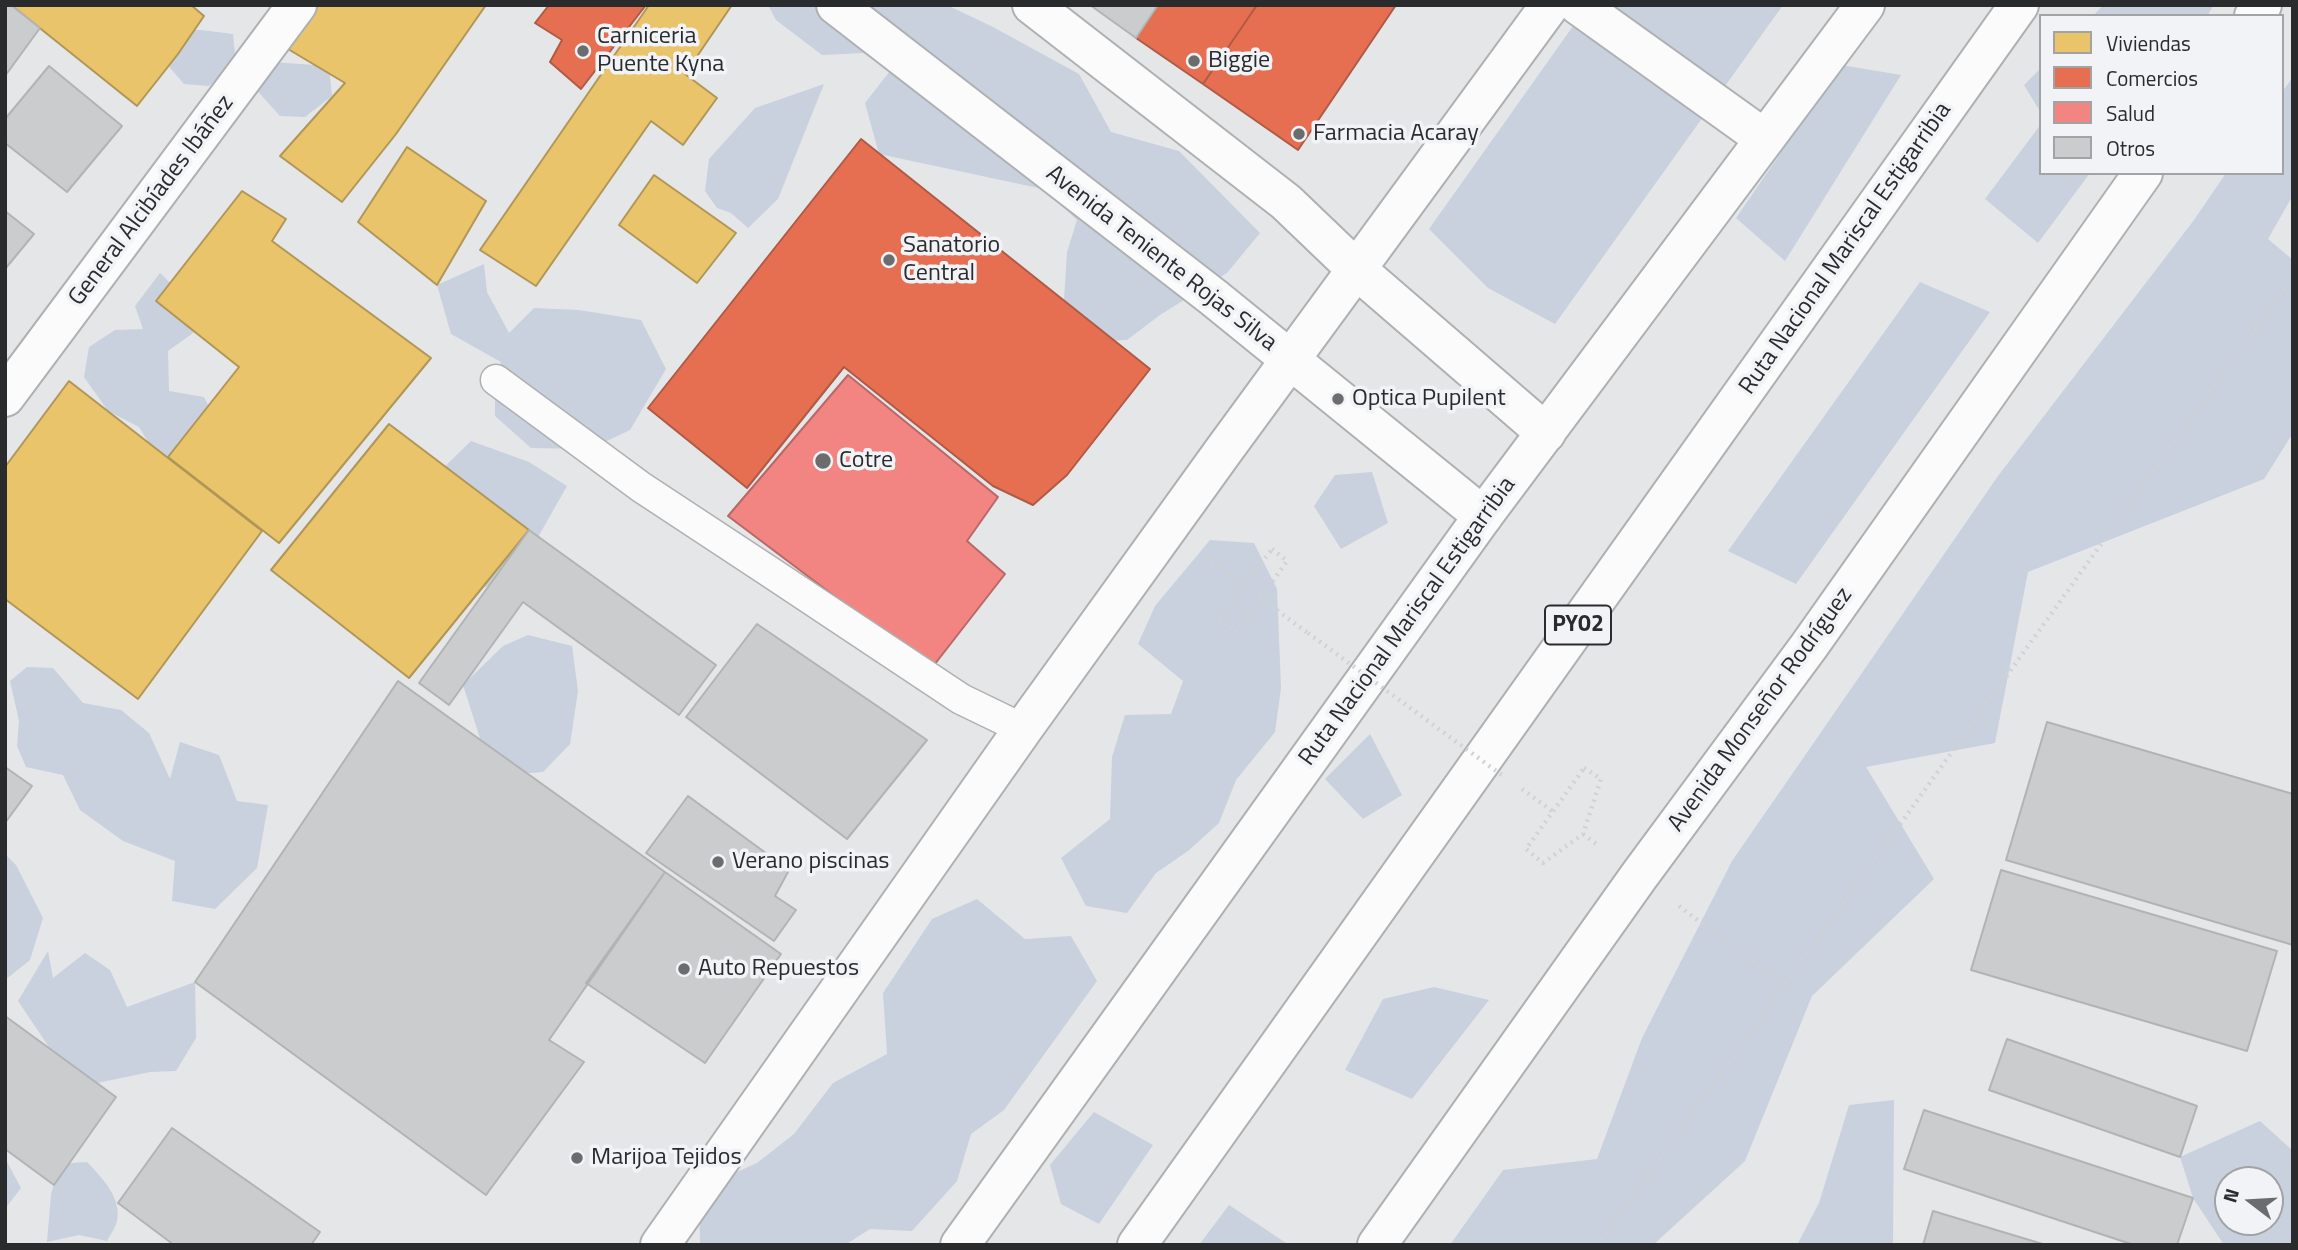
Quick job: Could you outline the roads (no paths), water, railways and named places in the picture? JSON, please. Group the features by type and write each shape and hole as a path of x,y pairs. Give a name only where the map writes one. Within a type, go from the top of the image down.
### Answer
{"main road":[{"name":"General Alcibíades Ibáñez","path":"5,397 297,5"},
{"name":"Avenida Teniente Rojas Silva","path":"836,5 1213,297 1483,516"},
{"path":"1032,5 1286,202 1356,269 1546,433"},
{"path":"660,1245 1023,729 1550,5"},
{"path":"1578,5 1765,139"},
{"name":"Ruta Nacional Mariscal Estigarribia","path":"960,1245 1483,516 1865,5"},
{"name":"Ruta Nacional Mariscal Estigarribia","path":"1137,1245 2019,5"},
{"name":"Avenida Monseñor Rodríguez","path":"1377,1245 1639,876 1809,646 2142,175"}],"lane":[{"path":"496,380 641,487 961,699 1023,729"}],"place":[{"name":"Carniceria Puente Kyna","path":"583,51"},
{"name":"Biggie","path":"1194,61"},
{"name":"Farmacia Acaray","path":"1299,134"},
{"name":"Sanatorio Central","path":"889,260"},
{"name":"Optica Pupilent","path":"1338,399"},
{"name":"Cotre","path":"823,461"},
{"name":"Verano piscinas","path":"718,862"},
{"name":"Auto Repuestos","path":"684,969"},
{"name":"Marijoa Tejidos","path":"577,1158"}]}
